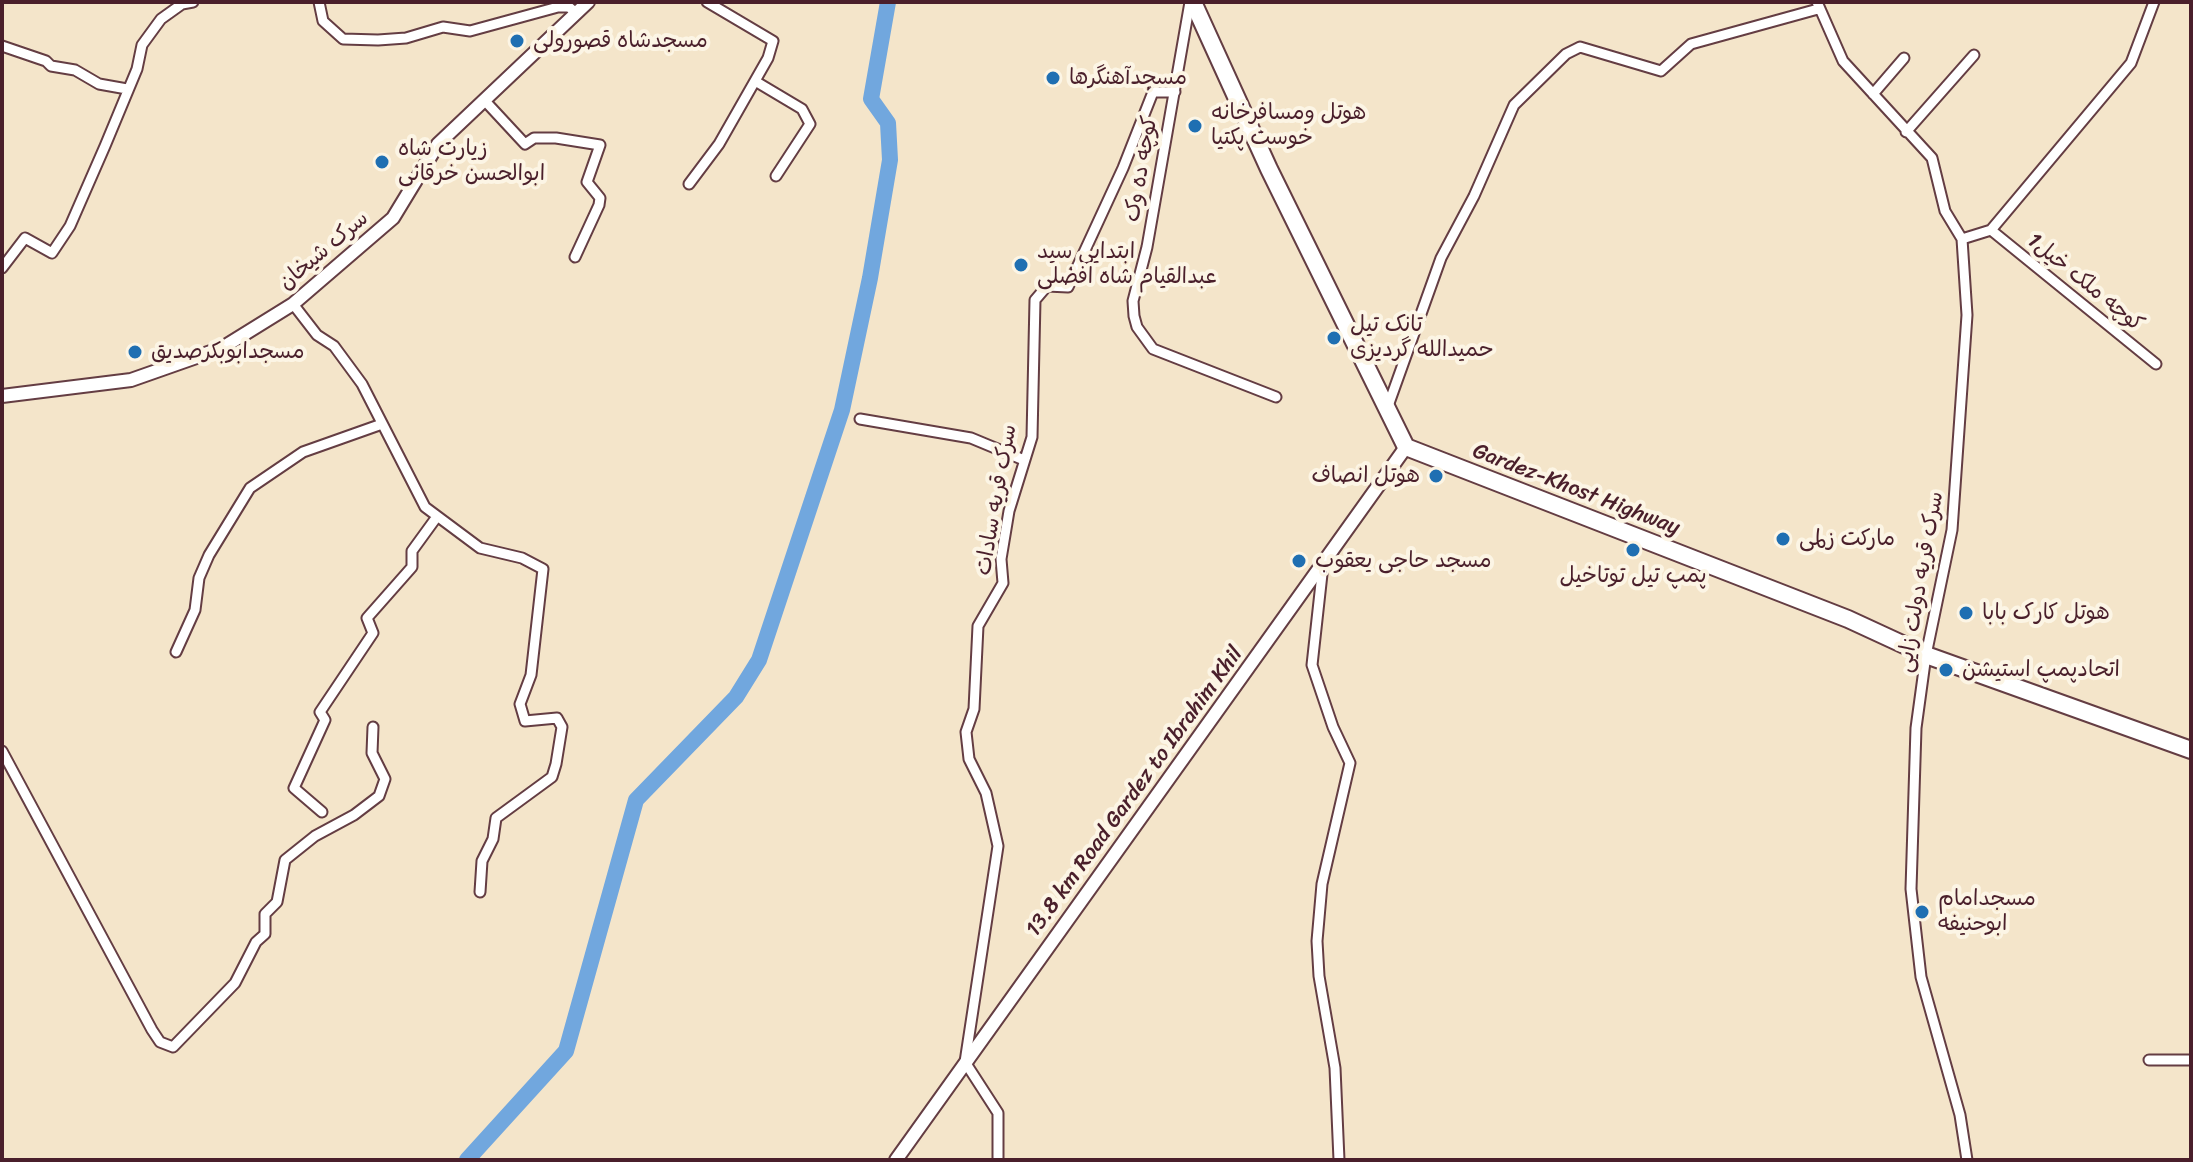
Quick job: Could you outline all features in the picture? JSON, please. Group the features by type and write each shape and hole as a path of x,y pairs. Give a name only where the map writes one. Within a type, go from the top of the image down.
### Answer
{"highway":[{"path":"1191,2 1269,169 1406,447"},
{"name":"Gardez-Khost Highway","path":"1406,447 1848,619 1926,655 2191,750"}],"street":[{"path":"2,268 25,238 52,253 64,235 105,146 137,69 142,45 161,19 182,4 193,2"},
{"path":"319,2 323,21 343,39 406,38 443,27 470,31 558,7 569,7 576,13"},
{"name":"سرک شیخان","path":"2,396 131,380 222,348 293,304 393,218 438,144 486,102 588,2"},
{"path":"689,184 719,144 755,81 773,41 707,2"},
{"name":"کوچه ده وک","path":"1191,2 1147,247 1133,301 1137,327 1153,349 1276,397"},
{"path":"1962,239 1991,230 2131,63 2154,2"},
{"path":"1388,406 1441,258 1474,196 1514,105 1566,54 1580,47 1661,71 1691,44 1817,6"},
{"name":"سرک قریه دولت زایی","path":"1817,6 1843,61 1932,158 1945,211 1962,239 1967,315 1952,530 1926,655 1916,728 1911,889 1921,977 1960,1115 1967,1160"},
{"path":"2,46 46,61 51,66 75,70 99,84 127,89"},
{"path":"1906,132 1974,55"},
{"path":"1873,94 1904,58"},
{"path":"755,81 802,109 810,124 776,176"},
{"name":"سرک قریه سادات","path":"965,1062 998,846 986,793 969,759 966,732 974,709 978,626 1003,583 1001,559 1009,511 1032,437 1035,300 1047,286 1068,287 1123,168 1153,92 1175,92"},
{"path":"486,102 525,144 534,138 556,138 600,145 587,182 600,198 599,205 575,257"},
{"name":"کوچه ملک خیل1","path":"1991,230 2156,364"},
{"path":"293,304 317,335 334,346 362,384 418,487 425,507 480,548 522,558 543,569 531,675 520,704 525,721 551,716 557,718 562,727 552,777 496,818 493,839 482,861 480,892"},
{"path":"860,419 971,438 1024,460"},
{"path":"176,652 195,610 199,578 209,555 250,488 303,452 382,424"},
{"name":"13.8 km Road Gardez to Ibrahim Khil","path":"896,1160 1406,447"},
{"path":"322,812 294,788 325,720 320,712 373,633 367,618 412,567 412,551 436,518"},
{"path":"1324,562 1312,665 1333,727 1350,763 1322,884 1317,941 1319,976 1335,1068 1339,1160"},
{"path":"2,751 152,1030 160,1042 173,1047 235,983 256,942 265,934 265,914 277,902 285,860 315,836 354,815 379,796 385,779 372,753 373,727"},
{"path":"2149,1060 2191,1060"},
{"path":"965,1062 998,1113 998,1160"}],"waterway":[{"path":"467,1160 566,1051 636,800 736,697 759,660 842,410 870,278 890,160 888,123 871,99 888,2"}],"place":[{"name":"مسجدشاه قصورولی","path":"517,41"},
{"name":"مسجدآهنگرها","path":"1053,78"},
{"name":"هوتل ومسافرخانه خوست پکتیا","path":"1195,126"},
{"name":"زیارت شاه ابوالحسن خرقانی","path":"382,162"},
{"name":"ابتدایی سید عبدالقیام شاه افضلی","path":"1021,265"},
{"name":"تانک تیل حمیدالله گردیزی","path":"1334,338"},
{"name":"مسجدابوبکرصدیق","path":"135,352"},
{"name":"هوتل انصاف","path":"1436,476"},
{"name":"مارکت زلمی","path":"1783,539"},
{"name":"پمپ تیل توتاخیل","path":"1633,550"},
{"name":"مسجد حاجی یعقوب","path":"1299,561"},
{"name":"هوتل کارک بابا","path":"1966,613"},
{"name":"اتحادپمپ استیشن","path":"1946,670"},
{"name":"مسجدامام ابوحنیفه","path":"1922,912"}]}
